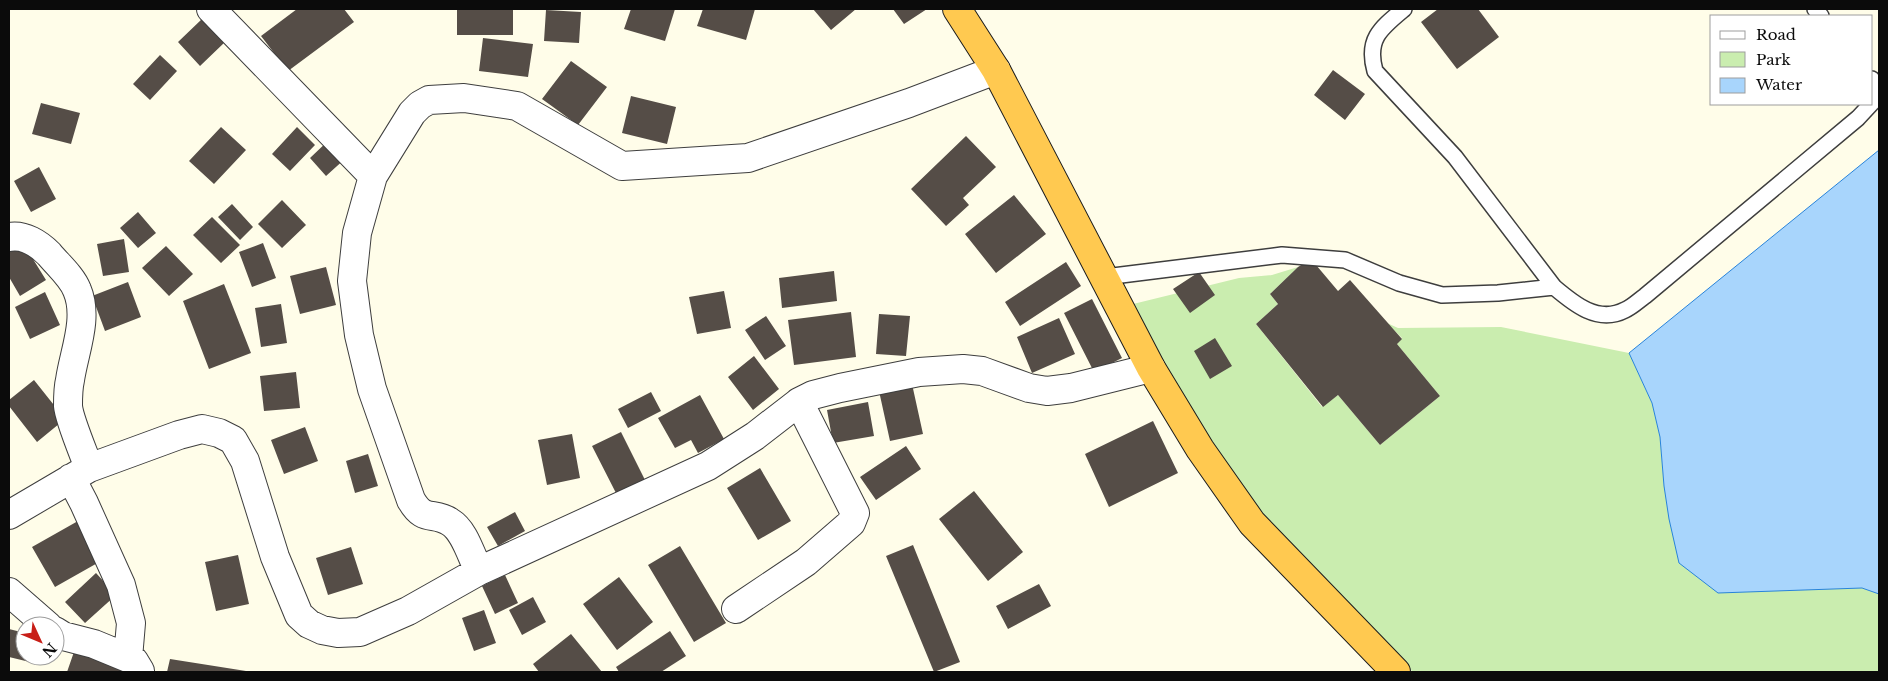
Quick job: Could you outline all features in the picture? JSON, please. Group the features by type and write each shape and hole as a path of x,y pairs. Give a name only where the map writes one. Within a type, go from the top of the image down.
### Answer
{"highway":[{"path":"957,9 996,70 1151,368 1200,449 1252,523 1396,672"}],"street":[{"path":"211,9 373,176"},
{"path":"479,571 459,530 448,521 423,515 415,508 411,500 372,389 359,335 352,281 357,233 373,176 412,113 420,105 429,100 464,98 517,106 622,166 748,158 909,104 996,70"},
{"path":"9,237 15,236 27,239 41,246 77,289 81,306 80,322 76,354 69,380 68,409 84,503 121,584 131,623 134,665"},
{"path":"9,515 80,473 179,435 202,429 219,433 233,440 245,462 275,557 299,615 309,624 322,630 338,633 360,632 408,612 479,571 708,466 755,436 799,402 813,395 919,372 963,369 982,371 1029,388 1047,391 1071,388 1151,368"},
{"path":"736,609 806,562 851,523 855,513 799,402"},
{"path":"9,592 37,616"},
{"path":"65,636 94,644 134,665"}],"lane":[{"path":"1404,9 1374,39 1372,58 1376,71 1455,157 1554,287 1576,305 1585,310 1602,314 1624,310 1645,296 1858,118 1869,105"},
{"path":"1873,81 1877,89 1873,98"},
{"path":"1104,277 1282,255 1345,260 1399,284 1442,295 1498,293 1554,287"}],"green space":[{"path":"1298,267 1270,294 1278,304 1256,324 1322,407 1338,395 1380,445 1440,396 1397,344 1402,338 1387,323 1398,328 1501,327 1629,353 1652,403 1660,437 1664,486 1862,588 1879,594 1879,672 1413,672 1287,550 1204,450 1125,306 1239,278 1272,275"}],"water":[{"path":"1879,150 1879,594 1862,588 1718,593 1679,563 1669,519 1660,437 1652,403 1629,353"}],"building":[{"path":"297,9 344,9 354,22 288,71 261,36"},
{"path":"457,9 513,9 513,35 457,35"},
{"path":"631,9 675,9 665,41 624,29"},
{"path":"703,9 755,9 746,40 697,26"},
{"path":"813,9 856,9 831,30"},
{"path":"893,9 927,9 904,24"},
{"path":"1438,9 1478,9 1499,37 1457,69 1421,22"},
{"path":"546,10 581,12 579,43 544,41"},
{"path":"202,19 225,42 200,66 178,42"},
{"path":"483,38 533,44 528,77 479,71"},
{"path":"160,55 177,71 150,100 133,84"},
{"path":"571,61 607,87 578,125 542,99"},
{"path":"1333,70 1365,94 1345,120 1314,95"},
{"path":"631,96 676,107 667,144 622,133"},
{"path":"41,103 80,113 71,144 32,134"},
{"path":"221,127 246,150 214,184 189,161"},
{"path":"297,127 315,145 290,171 272,154"},
{"path":"966,136 996,167 963,198 969,205 946,226 911,189"},
{"path":"330,139 347,157 326,176 310,158"},
{"path":"39,167 56,199 31,212 14,181"},
{"path":"1014,195 1046,234 996,273 965,234"},
{"path":"282,200 306,225 282,248 258,224"},
{"path":"232,204 253,227 240,240 218,217"},
{"path":"138,212 156,233 138,248 120,228"},
{"path":"212,217 240,245 221,263 193,235"},
{"path":"124,239 129,272 103,276 97,244"},
{"path":"23,243 46,280 20,296 9,277 9,252"},
{"path":"263,243 276,278 252,287 239,252"},
{"path":"166,246 193,274 169,296 142,268"},
{"path":"1311,259 1338,291 1350,280 1402,339 1397,344 1440,396 1380,445 1338,395 1323,407 1256,324 1278,304 1270,294 1298,267"},
{"path":"1066,262 1081,286 1020,326 1005,302"},
{"path":"326,267 336,305 300,314 290,276"},
{"path":"834,271 837,301 782,308 779,278"},
{"path":"1199,272 1215,295 1190,313 1173,289"},
{"path":"128,282 141,317 105,331 92,296"},
{"path":"224,284 251,353 209,369 183,301"},
{"path":"724,291 731,328 697,334 689,297"},
{"path":"45,292 60,325 30,339 15,307"},
{"path":"1092,299 1122,358 1094,372 1064,313"},
{"path":"281,304 287,343 261,347 255,308"},
{"path":"851,312 856,357 794,365 788,320"},
{"path":"879,314 910,316 906,356 876,354"},
{"path":"766,316 786,346 765,360 745,330"},
{"path":"1059,318 1075,354 1032,373 1017,337"},
{"path":"1215,338 1232,366 1210,379 1194,351"},
{"path":"754,356 779,389 753,410 728,377"},
{"path":"296,372 300,408 264,411 260,376"},
{"path":"34,380 65,419 37,442 9,406 9,400"},
{"path":"912,384 923,434 890,441 879,391"},
{"path":"651,392 661,411 628,428 618,409"},
{"path":"700,395 724,439 698,453 691,440 675,448 658,418"},
{"path":"868,402 874,436 833,443 827,410"},
{"path":"1153,421 1178,473 1109,507 1085,454"},
{"path":"305,427 318,461 284,474 271,440"},
{"path":"621,432 645,480 617,495 592,446"},
{"path":"572,434 580,478 547,485 538,440"},
{"path":"906,446 921,469 876,500 860,477"},
{"path":"368,454 378,486 355,493 346,461"},
{"path":"760,468 791,521 758,540 727,488"},
{"path":"974,491 1023,552 988,581 939,519"},
{"path":"515,512 525,531 498,546 487,527"},
{"path":"78,521 101,561 55,587 32,547"},
{"path":"913,545 960,662 934,672 886,556"},
{"path":"680,546 726,623 694,642 648,565"},
{"path":"351,547 363,584 328,595 316,558"},
{"path":"238,555 249,604 216,611 205,562"},
{"path":"96,573 116,595 85,623 65,602"},
{"path":"505,575 518,603 495,614 482,586"},
{"path":"619,577 653,622 617,650 583,604"},
{"path":"1039,584 1051,606 1008,629 996,606"},
{"path":"533,597 546,622 522,635 509,610"},
{"path":"484,610 496,643 474,651 462,618"},
{"path":"9,629 15,630 15,658 9,657"},
{"path":"670,631 686,656 661,672 619,672 616,667"},
{"path":"571,634 602,672 539,672 533,664"},
{"path":"75,649 126,666 124,672 67,672"},
{"path":"170,659 246,671 246,672 167,672"}]}
